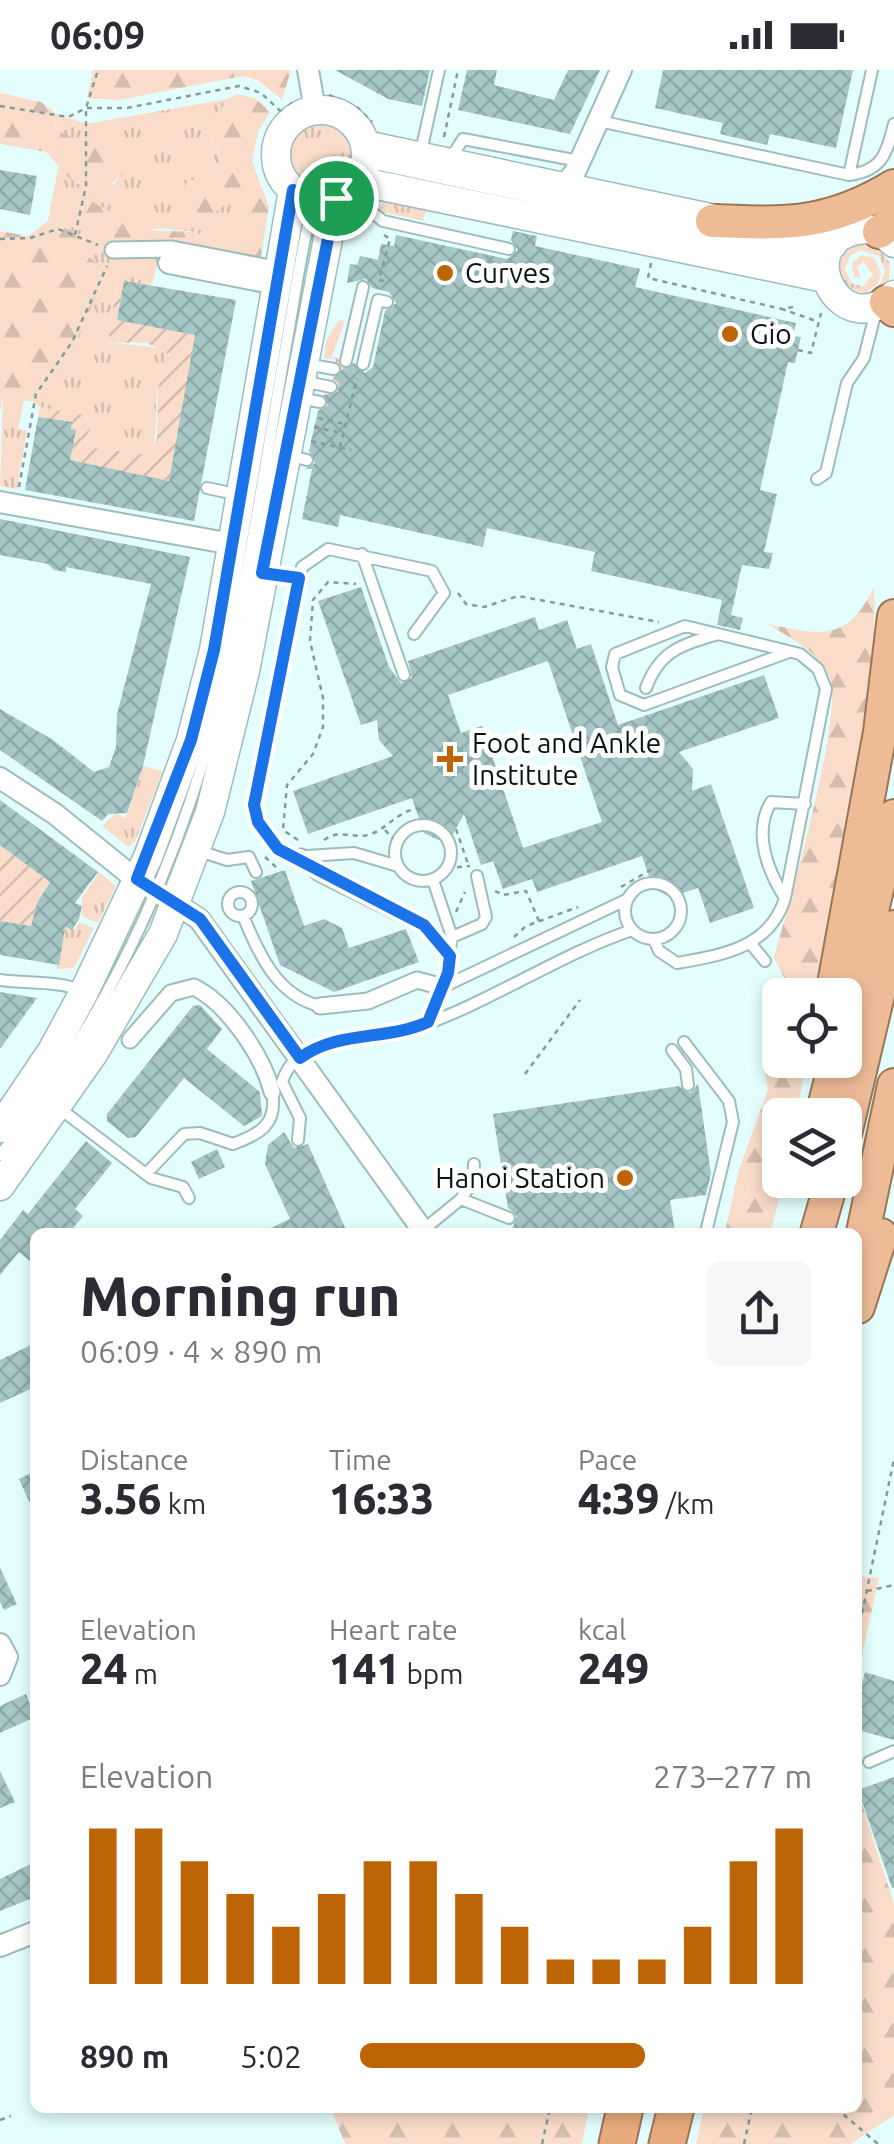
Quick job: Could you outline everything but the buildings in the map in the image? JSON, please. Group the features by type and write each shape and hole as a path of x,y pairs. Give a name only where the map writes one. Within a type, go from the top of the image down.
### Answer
{"highway":[{"path":"712,221 815,221 846,212 894,186"},
{"path":"835,978 880,732 894,616"},
{"path":"856,978 894,816"},
{"path":"854,1098 894,928"},
{"path":"862,1237 894,1086"},
{"path":"862,1293 894,1183"},
{"path":"815,1198 816,1228"},
{"path":"817,1228 826,1198"},
{"path":"618,2144 624,2113"},
{"path":"668,2144 675,2113"}],"main road":[{"path":"0,1186 58,1108 123,1004 156,891 214,650 273,276 336,176 358,128 343,115 300,109 279,137 276,156 280,175 336,176 827,271"},
{"path":"336,176 446,152 563,187 712,221 827,271 840,300 851,306 887,305"},
{"path":"0,1128 52,1050 84,992 156,891 196,850 245,671 262,573 296,458 336,176"},
{"path":"827,271 854,230 889,232"}],"street":[{"path":"300,109 308,70"},
{"path":"563,187 621,70"},
{"path":"112,250 172,250 273,276"},
{"path":"170,264 273,276"},
{"path":"8,504 232,544"},
{"path":"0,778 200,919 420,1228"},
{"path":"303,850 319,873 424,925 450,956"},
{"path":"320,1006 368,1000 418,980 443,987"},
{"path":"130,1040 171,992 194,986 232,1021 263,1068 272,1092"},
{"path":"0,1644 7,1658 0,1676"},
{"path":"0,1946 30,1934"}],"lane":[{"path":"420,157 439,70"},
{"path":"849,175 872,70"},
{"path":"598,120 849,175 867,173 880,164 894,124"},
{"path":"446,152 463,139 579,161"},
{"path":"336,176 383,220 509,250"},
{"path":"0,1156 92,1021 156,891 195,791 230,656 336,176"},
{"path":"346,361 363,286"},
{"path":"363,364 371,351 378,300 387,302"},
{"path":"818,479 826,473 846,383 864,358 887,305"},
{"path":"306,386 334,369"},
{"path":"306,386 330,388"},
{"path":"207,488 241,495"},
{"path":"398,866 397,843 410,829 434,827 450,846 447,868 433,880 416,881 398,866 354,853 303,850 291,856 268,838 254,805 302,567 328,549 432,571 444,593 414,634"},
{"path":"362,554 404,675"},
{"path":"262,573 299,578"},
{"path":"628,899 625,916 632,930 654,940 660,951 677,963 752,944 770,929 785,898 826,689 818,669 789,652 685,626 615,654 612,667 620,696 644,705 789,652"},
{"path":"646,688 653,668 670,650 719,633"},
{"path":"785,898 766,860 765,812 771,802 804,804"},
{"path":"196,850 227,860 249,858 256,872"},
{"path":"452,937 482,924 486,917 474,871"},
{"path":"428,1022 443,987 452,937 433,880"},
{"path":"443,987 628,899 647,884 664,886 676,896 680,920 670,934 654,940"},
{"path":"243,916 257,950 287,993 320,1006"},
{"path":"298,1140 300,1118 282,1082 300,1058 329,1041 410,1030 632,930"},
{"path":"752,944 765,961"},
{"path":"0,980 44,986 64,983 84,992"},
{"path":"265,1010 287,993"},
{"path":"684,1042 729,1102 733,1122 707,1228"},
{"path":"672,1050 686,1069 688,1085"},
{"path":"146,1174 184,1134 200,1133 233,1144 264,1130 273,1116 272,1092"},
{"path":"58,1108 146,1174 182,1187 190,1198"},
{"path":"428,1228 461,1199 473,1180 474,1164"},
{"path":"461,1199 509,1218"},
{"path":"869,1762 894,1751"}],"path":[{"path":"75,235 86,186 86,108 98,70"},
{"path":"446,152 458,70"},
{"path":"0,106 68,117 86,108 127,108 239,86 300,109 345,100 336,176 264,164 263,146 300,109"},
{"path":"0,239 30,238 58,229 112,250 105,274 72,342 36,394 8,504"},
{"path":"388,245 379,280 389,282"},
{"path":"653,256 648,278 782,309 818,322"},
{"path":"798,350 811,353 827,271"},
{"path":"782,309 794,307"},
{"path":"340,448 357,376 367,379"},
{"path":"318,418 346,424"},
{"path":"316,427 336,432"},
{"path":"314,441 351,450"},
{"path":"432,571 451,578 466,604 484,607 518,596 685,626"},
{"path":"303,850 283,830 284,800 287,785 313,754 323,724 324,698 310,652 313,600 328,582 372,584"},
{"path":"312,722 323,724"},
{"path":"315,843 332,834 362,836 384,829 408,810 422,809"},
{"path":"447,868 474,871 456,828"},
{"path":"384,829 397,843"},
{"path":"492,886 498,895 526,891 539,923"},
{"path":"448,920 461,904 466,888"},
{"path":"525,1074 580,1000"},
{"path":"862,1612 894,1459"},
{"path":"866,1592 894,1585"},
{"path":"542,2144 549,2113"},
{"path":"744,2144 751,2113"},
{"path":"842,2113 878,2144"},
{"path":"0,2120 11,2116"}],"green space":[{"path":"93,70 291,70 282,100 259,81 243,76 118,100 87,98"},
{"path":"0,93 41,102 55,113 56,128 116,154 132,166 97,196 68,177 46,152 0,144"},
{"path":"237,94 255,98 270,112 258,132 252,161 269,207 260,263 113,248 99,242 84,212 91,201 144,230 196,232 229,252 242,242 243,203 231,199 210,217 189,211 179,197 188,180 212,180 221,169 218,151 197,115 220,111 227,99"},
{"path":"227,99 221,111 197,115 218,151 221,169 212,180 231,198 243,203 243,243 229,252 196,232 160,228 144,231 91,201 168,253 166,262 158,263 151,286 117,281 108,342 167,349 150,455 94,448 85,442 91,427 88,417 40,407 34,402 59,360 75,343 106,271 82,252 79,234 48,221 59,163 68,177 114,185 120,174 113,152 71,140 56,128 55,113 86,124"},
{"path":"322,124 344,134 354,156 344,178 322,188 300,178 290,156 300,134"},
{"path":"385,200 426,209 423,221 378,211"},
{"path":"48,221 79,234 82,252 105,269 106,274 75,343 59,360 34,402 3,397 0,413 0,231 28,236"},
{"path":"857,244 874,244 890,263 889,280 869,295 845,287 840,274 846,252","holes":["860,250 879,256 885,271 879,287 864,293 878,284 881,273 874,258 861,255 852,263 854,277 861,278 857,267 864,262 873,275 863,286 852,284 845,269 850,256"]},
{"path":"117,281 124,281 117,320 199,331 170,474 175,482 65,462 72,423 38,417 40,407 84,415 92,424 85,442 94,448 149,455 157,438 158,388 169,354 147,343 108,342"},
{"path":"339,320 345,321 332,357 353,362 341,418 318,413 321,394 329,395 336,359 324,358 326,340"},
{"path":"3,397 24,400 18,429 27,431 17,489 0,486"},
{"path":"874,587 866,741 822,978 784,978 774,958 822,770 832,699 830,678 819,661 768,624 803,631 831,631 854,618"},
{"path":"143,766 163,771 135,842 128,847 102,826 116,813 126,818"},
{"path":"0,845 50,882 37,903 31,926 0,921"},
{"path":"99,872 116,886 98,923 82,916 82,898"},
{"path":"79,922 94,928 74,968 56,969 65,928 75,929"},
{"path":"766,1078 803,1078 799,1098 765,1098"},
{"path":"762,1106 762,1198 779,1198 772,1228 726,1228 739,1169"},
{"path":"862,1576 879,1578 862,1655"},
{"path":"862,1804 894,1904 894,2115 851,2144 696,2144 703,2113 862,2113"},
{"path":"333,2113 588,2113 582,2144 345,2144"}],"place":[{"name":"Curves","path":"445,273"},
{"name":"Gio","path":"730,334"},
{"name":"Foot and Ankle Institute","path":"450,759"},
{"name":"Hanoi Station","path":"625,1178"}],"route":[{"path":"293,190 314,200 336,198 262,573 299,578 254,805 258,822 278,849 301,857 319,873 424,925 450,956 448,973 428,1022 410,1030 329,1041 300,1058 200,919 137,879 191,740 214,650 293,190"}]}
